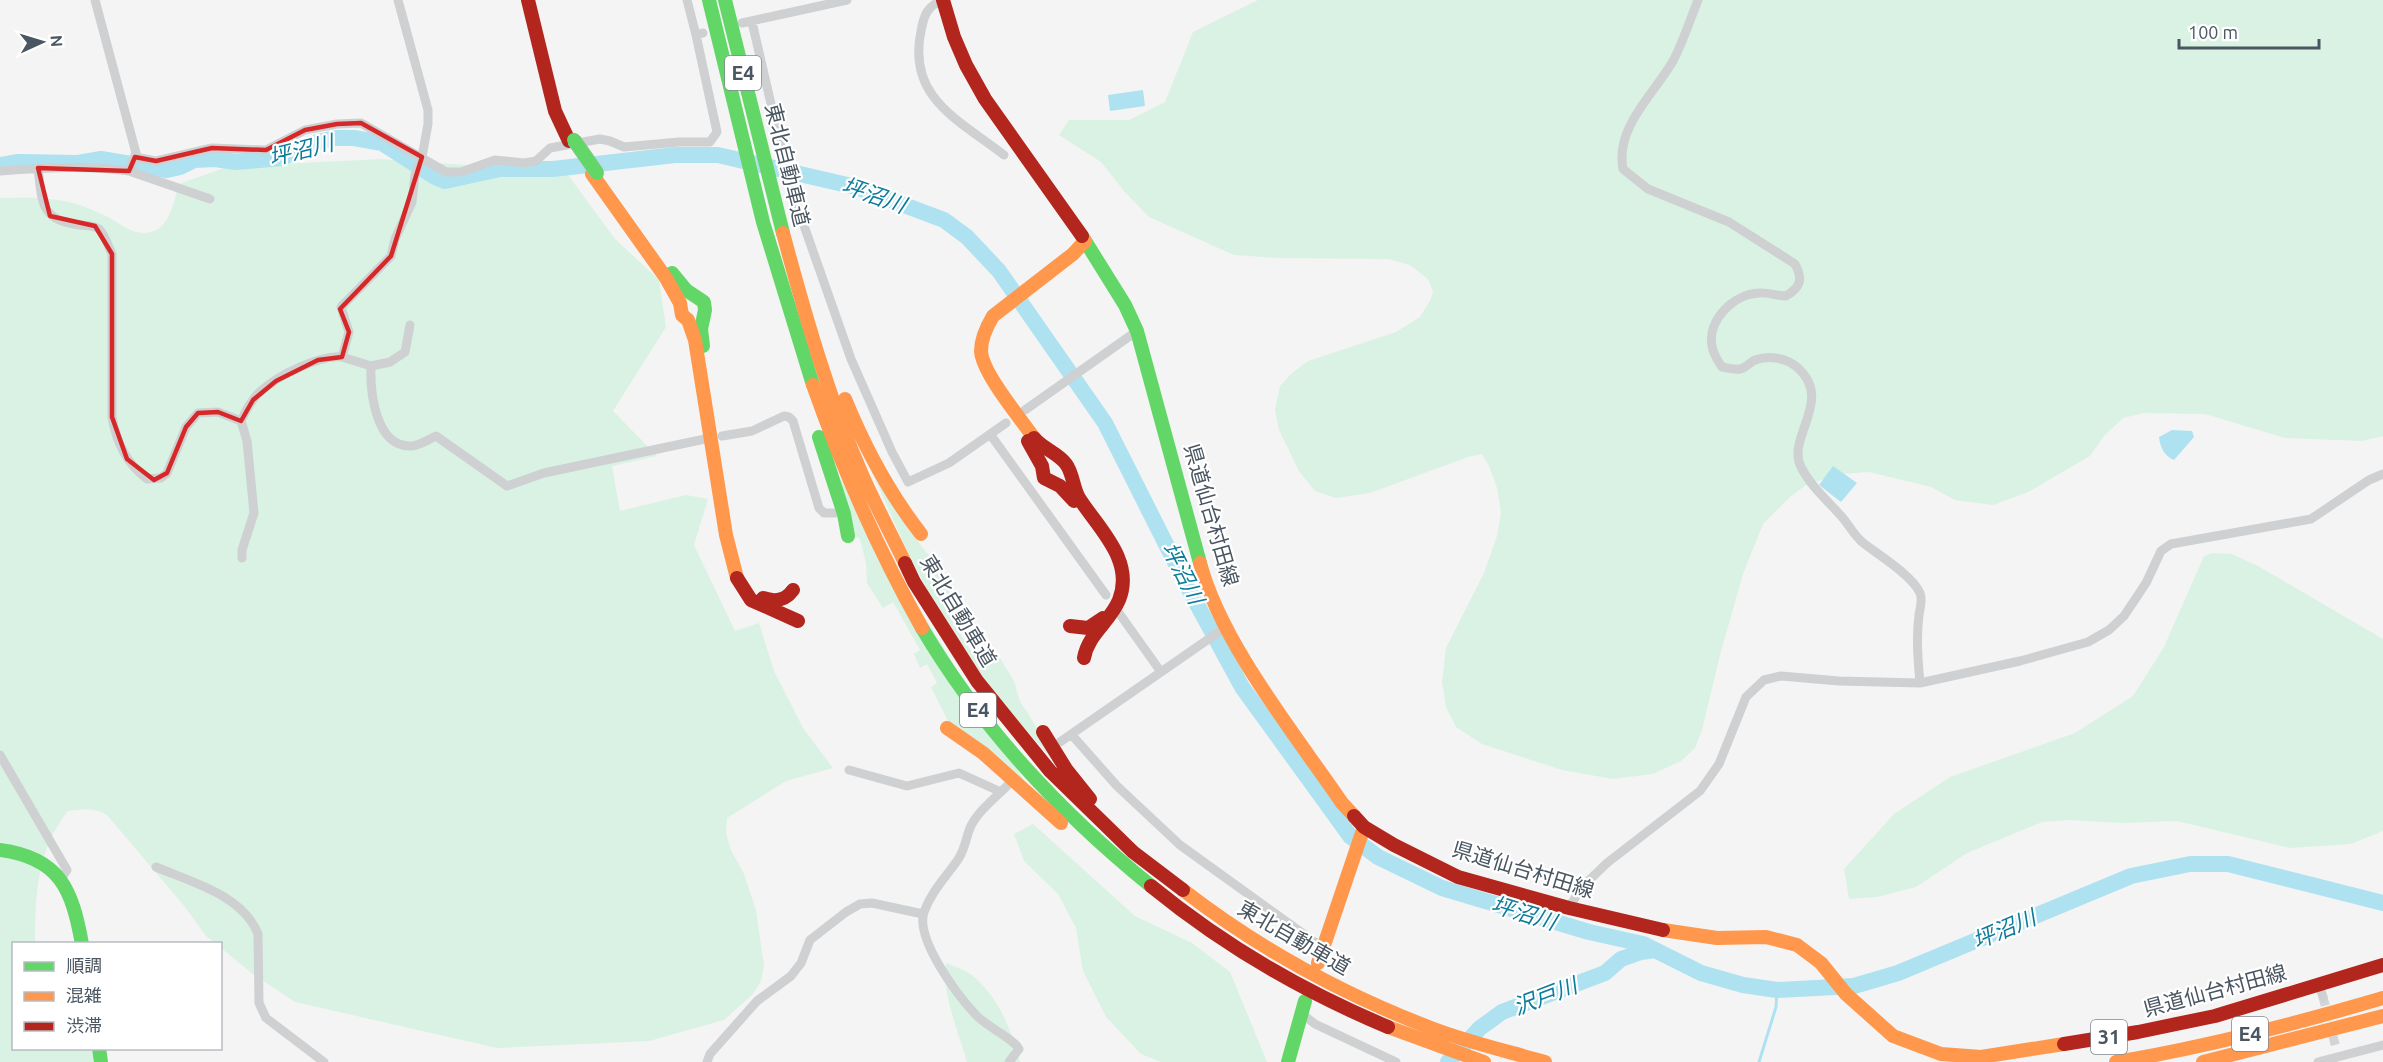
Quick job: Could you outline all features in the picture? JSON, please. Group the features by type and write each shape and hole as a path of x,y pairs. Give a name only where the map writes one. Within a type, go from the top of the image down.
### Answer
{"main road":[{"path":"528,0 555,111 572,140 666,278 680,303 682,315 688,320 695,340 729,548 740,583 747,596 756,604 787,614 798,621"},
{"path":"535,0 560,109 572,140"},
{"name":"東北自動車道","path":"709,0 756,199 825,423 874,539 921,626 980,713 1011,753 1045,791 1088,833 1149,886 1227,933 1384,1009 1454,1036 1545,1062"},
{"name":"東北自動車道","path":"725,0 770,181 815,347 839,415 888,532 934,617 991,701 1055,779 1156,873 1264,965 1331,1003 1441,1049 1478,1060"},
{"name":"県道仙台村田線","path":"943,0 954,37 985,99 1085,241 1125,305 1137,331 1203,575 1223,629 1342,803 1364,829 1458,877 1569,908 1682,934 1708,937 1766,937 1797,945 1821,963 1846,994 1893,1036 1941,1058 1981,1057 2138,1032 2216,1016 2321,991 2383,965"},
{"path":"595,174 673,275 686,290 704,302 705,310 701,329 737,562 748,586 758,597 774,602 789,597 793,590"},
{"path":"774,196 821,340 847,404 873,461 893,496 921,534"},
{"path":"756,199 761,245 844,514 848,536"},
{"path":"1070,626 1079,629 1099,623 1116,595 1117,575 1110,553 1102,538 1065,491 1044,478 1038,456 987,382 978,364 975,349 981,324 1000,305 1026,284 1073,254 1085,241"},
{"path":"1000,305 986,328 982,341 983,360 992,379 1039,444 1066,464 1069,479 1078,496 1112,544 1123,575 1123,588 1118,601 1109,617 1092,637 1084,651 1084,658"},
{"path":"947,728 983,753 1055,818 1138,886 1185,920 1227,933"},
{"path":"1043,732 1066,770 1108,818 1164,869 1207,901 1227,933"},
{"path":"1318,963 1364,829"},
{"path":"0,850 24,852 41,859 61,879 75,907 82,942"},
{"name":"E4","path":"2116,1062 2226,1040 2319,1017 2383,998"},
{"path":"1288,1062 1303,1007"},
{"name":"E4","path":"2203,1062 2383,1016"}],"street":[{"path":"95,0 136,153 132,164"},
{"path":"342,357 349,332 341,308 391,256 395,239 412,202 428,124 428,110 398,0"},
{"path":"0,171 132,164 212,148 266,150 305,130 337,124 361,123 420,163 446,172 461,172 495,160 524,163 536,161 550,148 600,139 624,147 710,142 717,132 700,34 687,0"},
{"path":"847,0 747,22 790,186 851,359 892,452 908,482"},
{"path":"943,0 927,10 917,50 921,76 928,92 940,106 1004,155"},
{"path":"1698,0 1674,58 1630,126 1622,151 1623,169 1648,189 1729,222 1795,264 1801,275 1800,284 1795,291 1786,296 1759,292 1743,296 1731,304 1716,320 1711,345 1722,367 1742,369 1755,360 1772,357 1787,360 1800,370 1811,390 1811,409 1798,451 1798,461 1821,496 1859,539 1920,591 1922,599 1917,657 1920,683"},
{"path":"132,164 210,199"},
{"path":"38,168 45,205 50,216 63,223 95,226 102,231 112,254 112,417 114,428 127,459 147,479 161,478 167,473 186,427 198,413 218,412 241,421"},
{"path":"242,558 242,550 254,513 247,441 241,421 253,400 276,381 318,360 334,356 371,366 390,362 405,352 410,325"},
{"path":"1025,410 1137,331"},
{"path":"371,366 372,389 381,426 388,436 398,444 411,446 421,444 436,436 507,486 544,473 705,439"},
{"path":"722,436 752,431 784,416 789,417 793,422 819,508 824,513 835,513"},
{"path":"896,487 949,463 1006,423"},
{"path":"990,434 1106,595"},
{"path":"1569,908 1581,888 1607,863 1700,791 1719,764 1746,697 1764,680 1781,676 1839,681 1920,683 2020,661 2097,638 2124,616 2146,583 2161,551 2171,544 2311,519 2369,480 2383,474"},
{"path":"1119,613 1161,672"},
{"path":"1060,742 1223,629"},
{"path":"1071,734 1117,786 1180,845 1323,948"},
{"path":"0,755 67,870 61,879"},
{"path":"849,770 907,786 959,773 1004,789 970,827 960,856 933,891 923,914 928,946 958,992 976,1016 992,1030 1016,1043 1019,1049 1009,1062"},
{"path":"156,867 217,894 238,907 254,923 258,934 259,1004 262,1011 266,1018 324,1062"},
{"path":"707,1062 710,1054 757,1001 791,976 801,963 810,940 846,912 860,904 872,903 923,914"},
{"path":"1303,1007 1315,1024 1396,1062"},
{"path":"2318,1062 2383,1045"}],"highlighted area":[{"path":"361,123 422,157 391,256 340,309 349,332 342,357 318,360 276,381 253,400 241,421 218,412 198,413 186,427 167,473 154,480 127,459 112,417 112,254 95,226 50,216 38,168 129,171 135,157 156,161 212,148 266,150 305,130 337,124"}],"green space":[{"path":"1258,0 2383,0 2383,436 2362,441 2285,438 2205,414 2144,413 2123,418 2104,436 2090,456 2028,492 1993,505 1955,500 1931,487 1869,472 1840,474 1806,485 1790,497 1763,524 1743,574 1702,730 1695,748 1681,761 1653,774 1613,779 1562,770 1482,744 1456,727 1446,707 1442,682 1446,648 1484,573 1497,536 1501,513 1497,488 1482,454 1370,493 1336,498 1315,491 1299,471 1279,430 1275,410 1280,386 1308,361 1396,332 1420,317 1433,291 1428,279 1410,265 1388,259 1278,258 1234,255 1149,217 1101,162 1059,135 1069,120 1129,120 1165,102 1193,32"},
{"path":"380,159 566,172 615,239 659,280 666,327 613,411 657,456 612,466 620,511 686,495 708,499 694,545 735,631 759,623 774,671 803,728 833,768 786,781 727,818 726,833 731,850 744,874 756,910 764,966 761,981 753,994 724,1020 649,1041 497,1048 295,1002 254,975 222,949 222,942 214,942 206,936 185,907 107,815 86,809 68,811 50,841 37,891 35,942 12,942 12,1050 92,1050 105,1062 0,1062 0,198 36,198 73,203 104,215 132,230 144,233 158,229 166,220 179,184 227,167"},
{"path":"872,472 908,528 951,585 947,588 958,606 948,614 973,655 976,654 983,664 998,655 1014,681 1020,702 1057,765 993,692 927,589 908,553"},
{"path":"840,478 1025,782 950,725 931,687 937,683 927,664 920,668 914,654 920,650 893,602 883,608 867,583 866,563 860,539 853,535"},
{"path":"2213,553 2232,554 2258,566 2383,639 2383,831 2351,844 2290,848 2177,821 2042,822 1967,853 1916,887 1877,897 1849,899 1844,869 1894,814 1950,777 2075,733 2133,696 2164,647 2204,556"},
{"path":"1033,824 1135,916 1192,943 1230,972 1267,1062 1161,1062 1141,1054 1106,1017 1083,971 1076,928 1058,894 1024,861 1014,834"},
{"path":"946,963 972,975 989,993 1008,1026 1020,1062 967,1062 948,999"}],"water":[{"path":"1143,90 1145,106 1110,111 1108,95"},
{"path":"2172,430 2192,431 2194,437 2174,460 2163,451 2159,437"},
{"path":"1833,466 1857,483 1841,502 1819,485"}],"waterway":[{"name":"坪沼川","path":"0,165 18,162 78,163 101,159 167,170 194,160 215,159 236,162 282,158 310,144 335,138 354,138 382,143 445,181 500,169 553,169 675,155 718,155 856,187 944,220 967,237 999,271 1105,423 1186,584 1242,687 1350,836 1378,857 1442,888 1589,932 1643,944 1701,973 1743,985 1777,990 1854,986 1898,973 2131,876 2190,864 2228,864 2383,903"},
{"name":"沢戸川","path":"1448,1062 1480,1028 1502,1012 1605,973 1621,959 1655,950"},
{"path":"1759,1062 1776,1007 1777,990"}],"tunnel":[{"path":"2323,997 2336,1048"}],"traffic: fast":[{"path":"709,0 763,222 813,385"},
{"path":"725,0 783,233"},
{"path":"574,140 597,173"},
{"path":"1082,236 1125,305 1137,331 1200,563"},
{"path":"672,273 686,290 704,302 705,310 701,329 703,346"},
{"path":"819,437 844,514 848,536"},
{"path":"922,628 970,700 1025,767 1086,829 1151,886"},
{"path":"0,850 37,860 60,879 73,907 82,942"},
{"path":"1288,1062 1305,1001"},
{"path":"99,1050 101,1062"}],"traffic: slow":[{"path":"592,174 666,278 680,303 682,315 688,320 695,340 726,535 737,578"},
{"path":"783,233 809,326 839,418 863,477 905,563"},
{"path":"1034,438 988,371 981,351 983,337 993,316 1073,254 1085,241"},
{"path":"813,385 862,509 922,628"},
{"path":"845,399 879,470 921,534"},
{"path":"1200,563 1224,625 1242,656 1282,718 1342,803 1354,816"},
{"path":"947,728 983,753 1061,823"},
{"path":"1318,963 1364,827"},
{"path":"1183,890 1241,931 1333,985 1398,1015 1445,1033 1545,1062"},
{"path":"1663,930 1717,938 1766,937 1797,945 1821,963 1846,994 1893,1036 1941,1054 1981,1057 2064,1044"},
{"path":"2116,1062 2251,1034 2383,998"},
{"path":"2203,1062 2383,1016"},
{"path":"1388,1027 1484,1062"}],"traffic: jam":[{"path":"528,0 555,111 569,141"},
{"path":"943,0 954,37 985,99 1082,236"},
{"path":"1034,438 1066,464 1079,498 1112,545 1122,571 1123,585 1119,600 1094,635 1084,658"},
{"path":"1028,441 1042,466 1044,478 1060,486 1074,501"},
{"path":"905,563 914,582 977,681 1050,771 1133,852 1183,890"},
{"path":"737,578 751,600 798,621"},
{"path":"763,598 780,600 793,590"},
{"path":"1070,626 1088,628 1103,618"},
{"path":"1043,732 1066,769 1090,799"},
{"path":"1354,816 1364,827 1394,845 1458,877 1569,908 1663,930"},
{"path":"1151,886 1206,928 1265,965 1326,998 1388,1027"},
{"path":"2064,1044 2215,1016 2383,965"}]}
